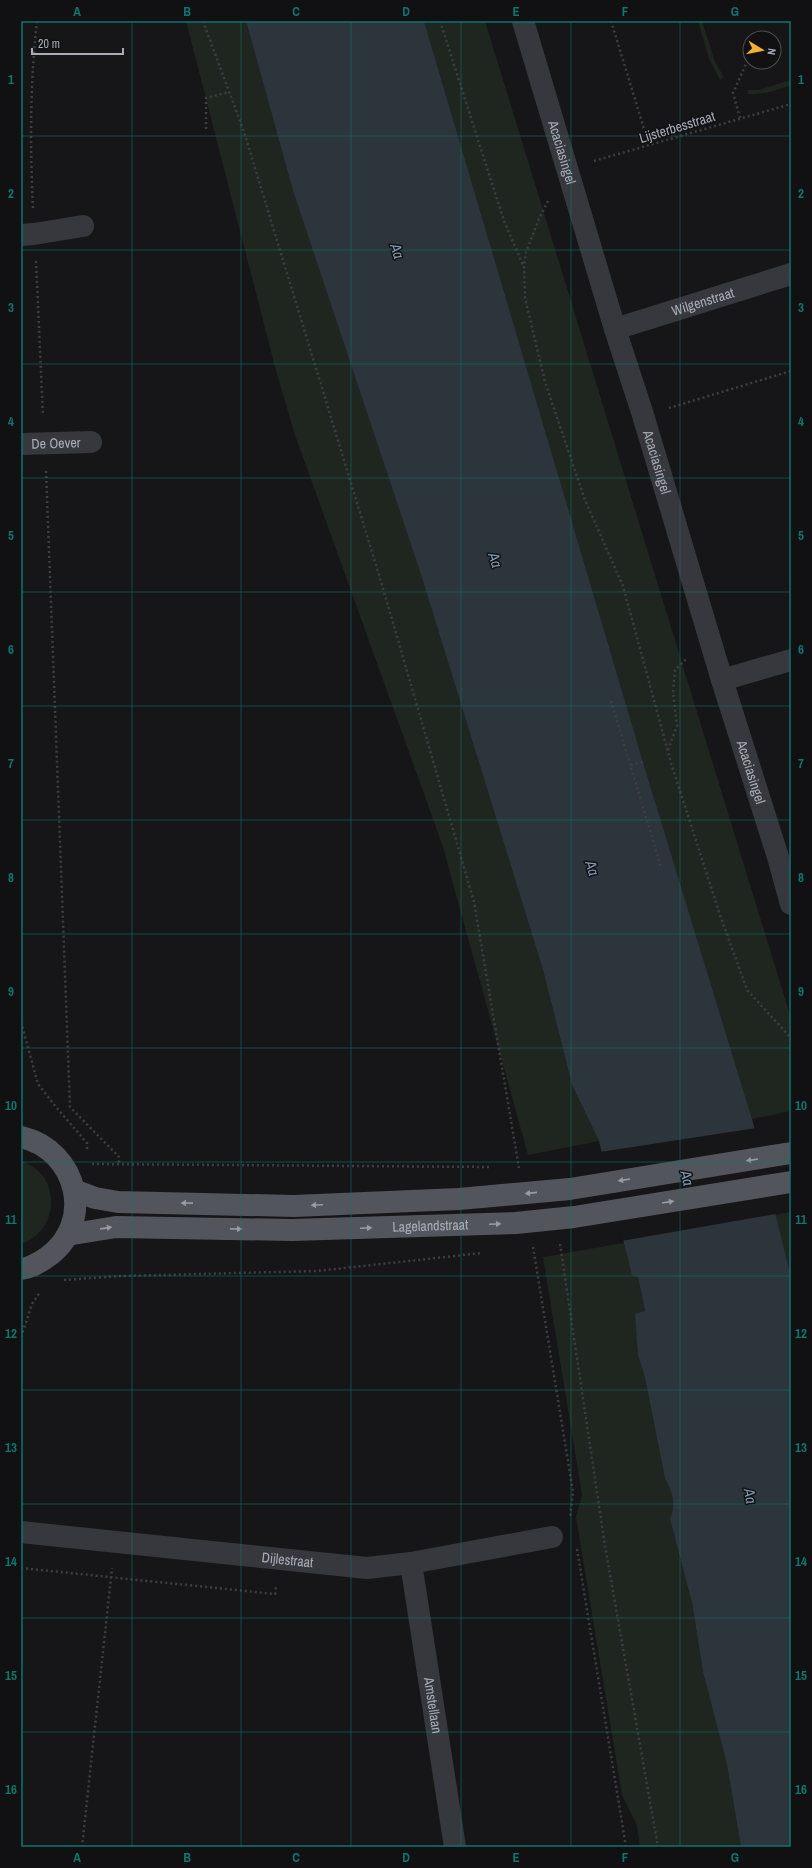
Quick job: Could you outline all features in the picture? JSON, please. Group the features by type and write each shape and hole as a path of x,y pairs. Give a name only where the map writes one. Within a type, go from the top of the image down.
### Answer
{"main road":[{"path":"21,1137 48,1149 64,1165 74,1190 75,1210 67,1235 54,1252 36,1264 21,1269"},
{"name":"Lagelandstraat","path":"74,1190 95,1198 118,1202 294,1206 459,1199 570,1189 791,1153"},
{"name":"Lagelandstraat","path":"67,1235 116,1227 292,1230 516,1223 574,1217 791,1182"}],"street":[{"name":"Acaciasingel","path":"523,21 615,329 643,416 722,680 778,857 791,904"},
{"path":"28,234 82,226"},
{"name":"Wilgenstraat","path":"615,329 790,278"},
{"name":"De Oever","path":"21,444 91,442"},
{"path":"722,680 791,660"},
{"name":"Dijlestraat","path":"21,1532 366,1568 411,1563 552,1537"},
{"name":"Amstellaan","path":"411,1563 455,1847"}],"path":[{"path":"37,21 32,92 28,234 45,443 70,1107 120,1157 119,1164"},
{"path":"203,21 244,132 375,563 474,902 524,1194"},
{"path":"440,21 504,221 524,266"},
{"path":"611,21 649,145"},
{"path":"740,118 733,93 743,70"},
{"path":"206,129 206,98 229,92"},
{"name":"Lijsterbesstraat","path":"568,169 791,104"},
{"path":"568,169 552,194 538,221 526,252 524,266 525,298 545,382 585,500 623,586 668,751 720,915 747,990 791,1038"},
{"path":"643,416 791,371"},
{"path":"668,751 676,726 673,692 675,670 688,656 713,650"},
{"path":"612,701 661,866"},
{"path":"631,765 643,762"},
{"path":"21,1022 38,1084 87,1143 87,1157"},
{"path":"87,1164 496,1167"},
{"path":"511,1167 527,1167"},
{"path":"528,1221 532,1246 539,1245"},
{"path":"553,1243 566,1241"},
{"path":"560,1242 605,1546 658,1847"},
{"path":"62,1280 121,1276 318,1272 485,1253"},
{"path":"21,1337 32,1304 43,1287"},
{"path":"82,1847 114,1542"},
{"path":"21,1568 275,1594 278,1559"}],"shaded area":[{"path":"186,21 246,21 293,191 422,578 543,970 572,1085 599,1141 528,1155 442,844 295,435 275,367"},
{"path":"424,21 485,21 790,1015 791,1111 752,1119 643,762"},
{"path":"698,21 702,21 715,62 724,77 720,80 709,59"},
{"path":"791,80 791,85 780,89 765,93 748,94 748,90 759,90"},
{"path":"21,1160 34,1168 45,1179 49,1188 51,1208 44,1226 38,1234 21,1244"},
{"path":"791,1212 791,1277 775,1215"},
{"path":"624,1243 632,1276 638,1277 645,1311 638,1355 645,1378 665,1479 673,1499 673,1509 670,1519 692,1603 703,1672 727,1765 741,1847 640,1847 637,1825 622,1795 576,1517 582,1495 543,1257"}],"water":[{"name":"Aa","path":"246,21 424,21 643,762 752,1119 791,1277 791,1847 741,1847 727,1765 703,1672 692,1603 670,1519 673,1509 673,1499 665,1479 645,1378 638,1355 635,1314 645,1311 638,1277 632,1276 599,1141 572,1085 543,970 422,578 293,191"}],"pier":[{"path":"756,1128 776,1214 621,1241 600,1152"}]}
